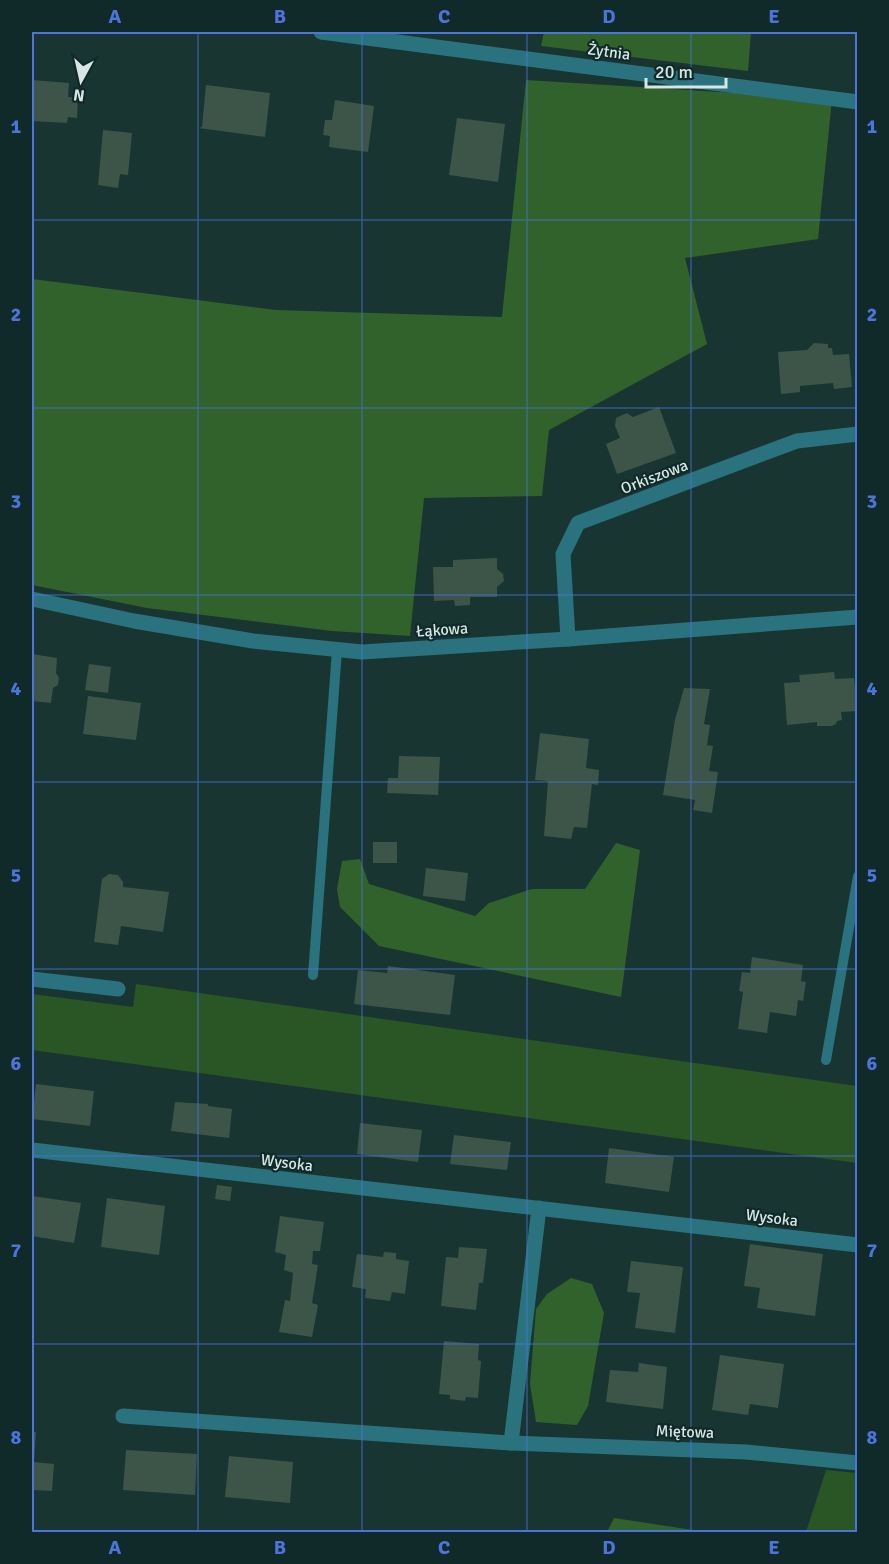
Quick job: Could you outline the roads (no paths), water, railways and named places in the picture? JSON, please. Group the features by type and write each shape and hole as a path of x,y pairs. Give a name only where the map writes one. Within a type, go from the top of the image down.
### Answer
{"street":[{"name":"Żytnia","path":"321,32 374,34 858,102"},
{"name":"Orkiszowa","path":"568,639 563,554 578,523 797,441 858,434"},
{"name":"Łąkowa","path":"32,599 134,621 253,641 362,652 858,617"},
{"path":"32,979 118,989"},
{"name":"Wysoka","path":"32,1150 858,1245"},
{"path":"511,1443 538,1208"},
{"name":"Miętowa","path":"123,1416 511,1443 746,1452 858,1463"}],"lane":[{"path":"313,975 337,650"},
{"path":"826,1060 858,876"}]}
